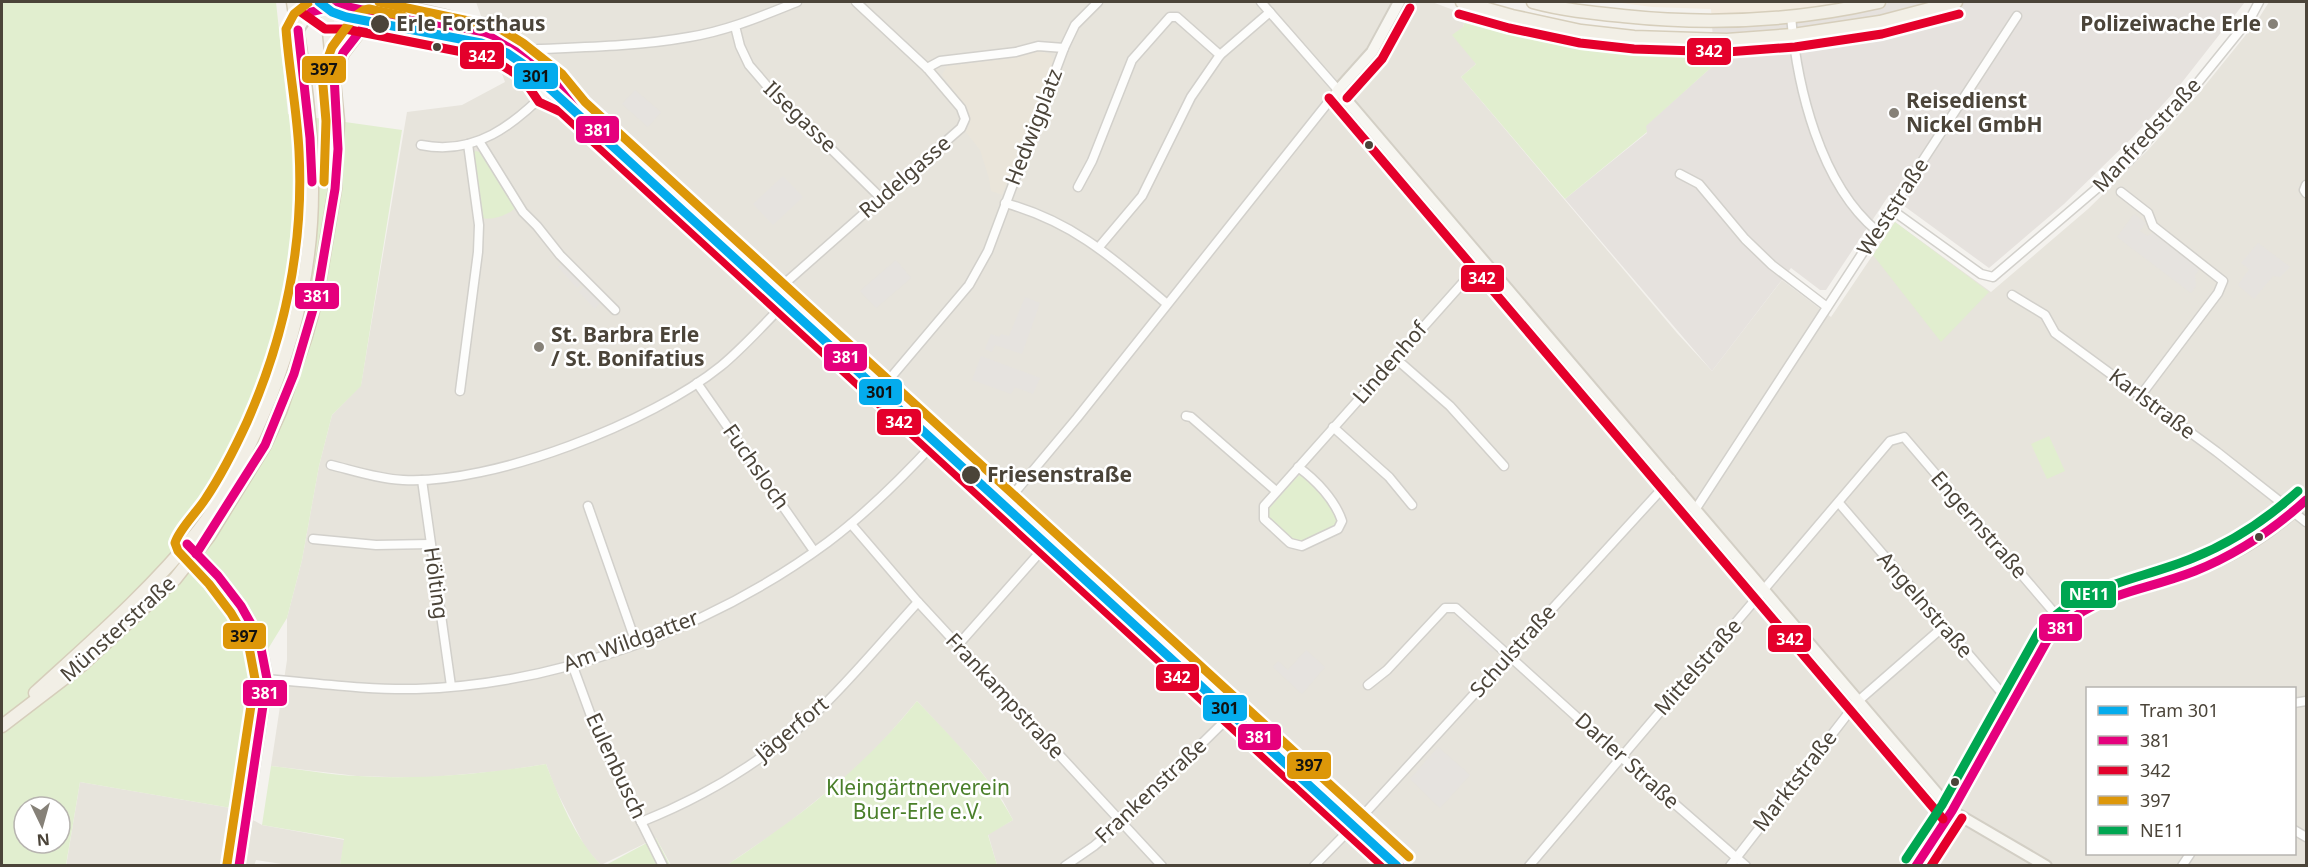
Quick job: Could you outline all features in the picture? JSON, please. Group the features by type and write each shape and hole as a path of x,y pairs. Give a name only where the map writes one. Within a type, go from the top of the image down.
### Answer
{"main road":[{"name":"Münsterstraße","path":"2,725 128,607 200,529 248,448 273,391 293,333 302,292 308,256 312,191 310,138 293,2"},
{"path":"1462,2 1581,31 1634,37 1727,40 1793,35 1880,22 1956,2"},
{"path":"1533,2 1600,14 1658,20 1724,22 1791,16 1879,2"},
{"name":"Münsterstraße","path":"2,725 83,664 152,602 196,554 209,536 265,445 287,393 306,336 323,265 335,189 338,130 334,75 329,18 319,3"},
{"path":"334,75 343,53 360,31"}],"street":[{"path":"377,2 443,13 465,20 496,34 528,56 555,83 568,102 1401,866"},
{"path":"521,71 522,64 528,56 538,49 645,44 691,37 735,26 797,2"},
{"name":"Rudelgasse","path":"775,292 837,240 848,226 882,199 961,128 965,119 961,108 927,68 856,2"},
{"path":"1064,48 1075,25 1098,2"},
{"path":"1261,2 1671,479 1763,591 1952,811 2046,866"},
{"path":"1006,503 1338,90 1372,52 1399,2"},
{"name":"Manfredstraße","path":"1892,210 1981,274 1993,277 2129,160 2187,96 2251,17 2259,2"},
{"path":"298,30 319,3"},
{"path":"1100,248 1142,196 1191,97 1220,55 1270,12"},
{"path":"1791,16 1802,88 1824,156 1849,199 1866,222 1877,231"},
{"name":"Weststraße","path":"1695,510 2016,16"},
{"path":"1078,187 1092,161 1132,60 1170,17 1177,17 1220,55"},
{"path":"329,18 344,27 360,31 487,55 521,71 546,92 568,102"},
{"name":"Ilsegasse","path":"735,26 740,46 749,65 767,86 882,199"},
{"name":"Hedwigplatz","path":"881,389 969,285 988,251 1064,48 1038,46 1016,52 940,61 927,68"},
{"path":"421,145 439,148 479,141 532,108 555,83"},
{"path":"479,141 523,212 560,255 615,310"},
{"path":"460,391 478,236 468,144"},
{"path":"1680,174 1699,184 1745,239 1772,265 1827,307"},
{"path":"2307,185 2304,190 2307,193"},
{"path":"2121,192 2148,213 2153,226 2223,281 2218,293 2141,395"},
{"path":"1005,203 1068,227 1100,248 1167,304"},
{"name":"Lindenhof","path":"1298,467 1322,489 1339,512 1342,521 1338,530 1302,546 1290,543 1264,519 1262,509 1276,491 1394,357 1483,260"},
{"name":"Karlstraße","path":"2012,295 2045,315 2055,333 2141,395 2307,522"},
{"path":"332,465 377,477 422,480 481,471 549,452 643,414 697,383 722,365 786,302"},
{"path":"1394,357 1450,406 1504,466"},
{"name":"Fuchsloch","path":"697,383 814,552"},
{"path":"1186,416 1191,417 1276,491"},
{"path":"1333,427 1389,477 1412,505"},
{"name":"Engernstraße","path":"1890,441 1904,437 2063,623"},
{"name":"Am Wildgatter","path":"267,679 375,688 451,686 512,678 572,664 636,643 687,623 750,592 814,552 894,487 937,440"},
{"name":"Mittelstraße","path":"1529,866 1890,441"},
{"name":"Schulstraße","path":"1314,866 1356,824 1671,479"},
{"name":"Hölting","path":"422,480 451,686"},
{"path":"1916,866 1952,811 2013,706 2048,639 2063,623 2096,603 2179,577 2226,556 2271,532 2307,500"},
{"name":"Angelnstraße","path":"1839,503 2013,706"},
{"path":"588,506 636,643"},
{"name":"Frankampstraße","path":"851,524 918,602 1162,866"},
{"path":"313,539 376,545 430,544"},
{"path":"958,645 1049,542"},
{"path":"187,544 241,606 259,638 267,679 239,866"},
{"name":"Jägerfort","path":"641,822 678,807 713,788 795,730 824,704 918,602"},
{"name":"Darler Straße","path":"1368,685 1387,670 1445,608 1456,608 1746,866"},
{"name":"Marktstraße","path":"1730,866 1857,702 1943,627"},
{"name":"Eulenbusch","path":"572,664 598,735 663,866"},
{"name":"Frankenstraße","path":"1065,866 1094,846 1122,822 1234,712"}],"shaded area":[{"path":"476,2 1432,2 1467,15 1463,27 1476,64 1461,77 1677,333 1712,371 1782,280 1831,317 1895,222 1991,292 2088,209 2149,149 2199,93 2257,21 2269,2 2306,2 2306,865 997,865 988,834 1013,820 1003,801 976,765 917,701 874,752 848,775 782,828 727,865 671,865 656,838 601,865 586,849 555,788 546,764 501,771 421,778 357,776 271,766 287,660 287,618 302,560 319,466 332,415 361,385 407,112 462,105 505,82"},
{"path":"1614,2 1893,2 1848,12 1712,26 1711,9 1652,7"},
{"path":"1893,2 2245,2 2176,90 2133,137 2064,204 1989,268 1889,195 1826,290 1820,290 1791,268 1712,371 1565,199 1647,133 1645,126 1715,64 1712,26 1848,12"},
{"path":"1040,51 1050,54 1054,61 1002,195 991,191 980,150 966,132 970,122 968,110 942,75 947,66 1011,58"},
{"path":"635,90 661,112 648,127 622,104"},
{"path":"783,176 803,197 773,225 753,204"},
{"path":"2134,214 2146,223 2140,231 2147,236 2154,232 2200,268 2195,275 2196,286 2191,293 2117,237"},
{"path":"2258,243 2290,267 2280,277 2273,276 2254,299 2238,285 2249,269 2241,263"},
{"path":"896,260 911,278 876,308 860,291"},
{"path":"563,263 582,283 577,288 558,267"},
{"path":"585,286 600,303 595,309 579,292"},
{"path":"1025,297 1040,303 1022,354 995,345 992,352 985,349 991,334 999,337 1001,334 1009,336"},
{"path":"981,356 1040,378 1033,394 1015,387 1011,394 972,380"},
{"path":"1465,616 1499,646 1493,652 1459,622"},
{"path":"1306,650 1325,667 1302,694 1273,667 1278,661 1288,670"},
{"path":"1438,747 1470,775 1440,808 1410,779"},
{"path":"80,782 231,808 262,825 345,840 340,865 288,865 256,860 254,866 66,866 68,855 72,855 72,830"}],"green space":[{"path":"2,2 276,2 288,114 402,130 361,386 332,415 319,466 302,560 287,618 249,680 248,710 231,808 80,782 72,829 72,795 12,795 12,855 68,855 66,865 2,866"},
{"path":"1467,15 1529,32 1589,43 1650,51 1714,55 1715,64 1646,126 1647,132 1565,199 1461,77 1476,64 1452,35 1463,27"},
{"path":"475,151 480,152 514,205 514,209 508,213 494,218 482,218 473,154"},
{"path":"1895,222 1989,292 1941,342 1873,255"},
{"path":"2049,436 2065,471 2047,479 2031,444"},
{"path":"1302,474 1319,491 1338,519 1336,525 1299,542 1294,541 1268,516 1267,511"},
{"name":"Kleingärtnerverein Buer-Erle e.V.","path":"917,701 981,772 1013,820 988,835 997,865 727,865 805,810 829,790 875,749"},
{"path":"546,764 576,831 601,865 340,865 344,839 262,825 271,766 347,775 429,777"},
{"path":"656,838 670,865 604,866"}],"tram line":[{"name":"301","path":"319,2 332,12 346,17 481,43 507,53 523,64 1397,866"}],"transit line":[{"name":"397","path":"227,864 255,679 248,642 231,613 209,584 178,551 175,543 180,532 212,489 238,441 260,390 281,323 295,255 300,186 298,136 286,29 294,14 309,2"},
{"name":"397","path":"379,2 497,27 523,43 562,74 585,102 1409,857"},
{"name":"381","path":"311,12 327,8 348,7 492,38 516,52 555,83 576,110 1400,866"},
{"name":"342","path":"1347,98 1382,59 1410,8"},
{"name":"397","path":"324,182 326,121 322,74 332,47 354,17 364,10 403,16"},
{"name":"342","path":"301,12 325,29 345,29 488,57 516,74 539,102 561,112 1383,866"},
{"name":"342","path":"1459,14 1509,28 1580,43 1634,49 1727,52 1795,47 1882,34 1959,14"},
{"name":"381","path":"196,554 265,445 294,374 317,296 335,189 338,149 334,75 343,53 368,21"},
{"name":"381","path":"298,30 310,138 312,182"},
{"name":"342","path":"1329,98 1943,819"},
{"name":"NE11","path":"1906,859 1942,805 2038,633 2054,617 2071,604 2090,594 2172,566 2222,545 2261,521 2298,491"},
{"name":"381","path":"1916,866 1952,811 2048,639 2066,623 2100,602 2174,579 2240,549 2281,521 2306,500"},
{"name":"381","path":"187,544 218,576 241,606 259,638 267,679 239,866"},
{"name":"342","path":"1931,866 1962,818"}],"place":[{"name":"Erle Forsthaus","path":"380,24"},
{"name":"Polizeiwache Erle","path":"2273,24"},
{"name":"Reisedienst Nickel GmbH","path":"1894,113"},
{"name":"St. Barbra Erle / St. Bonifatius","path":"539,347"},
{"name":"Friesenstraße","path":"971,475"}]}
